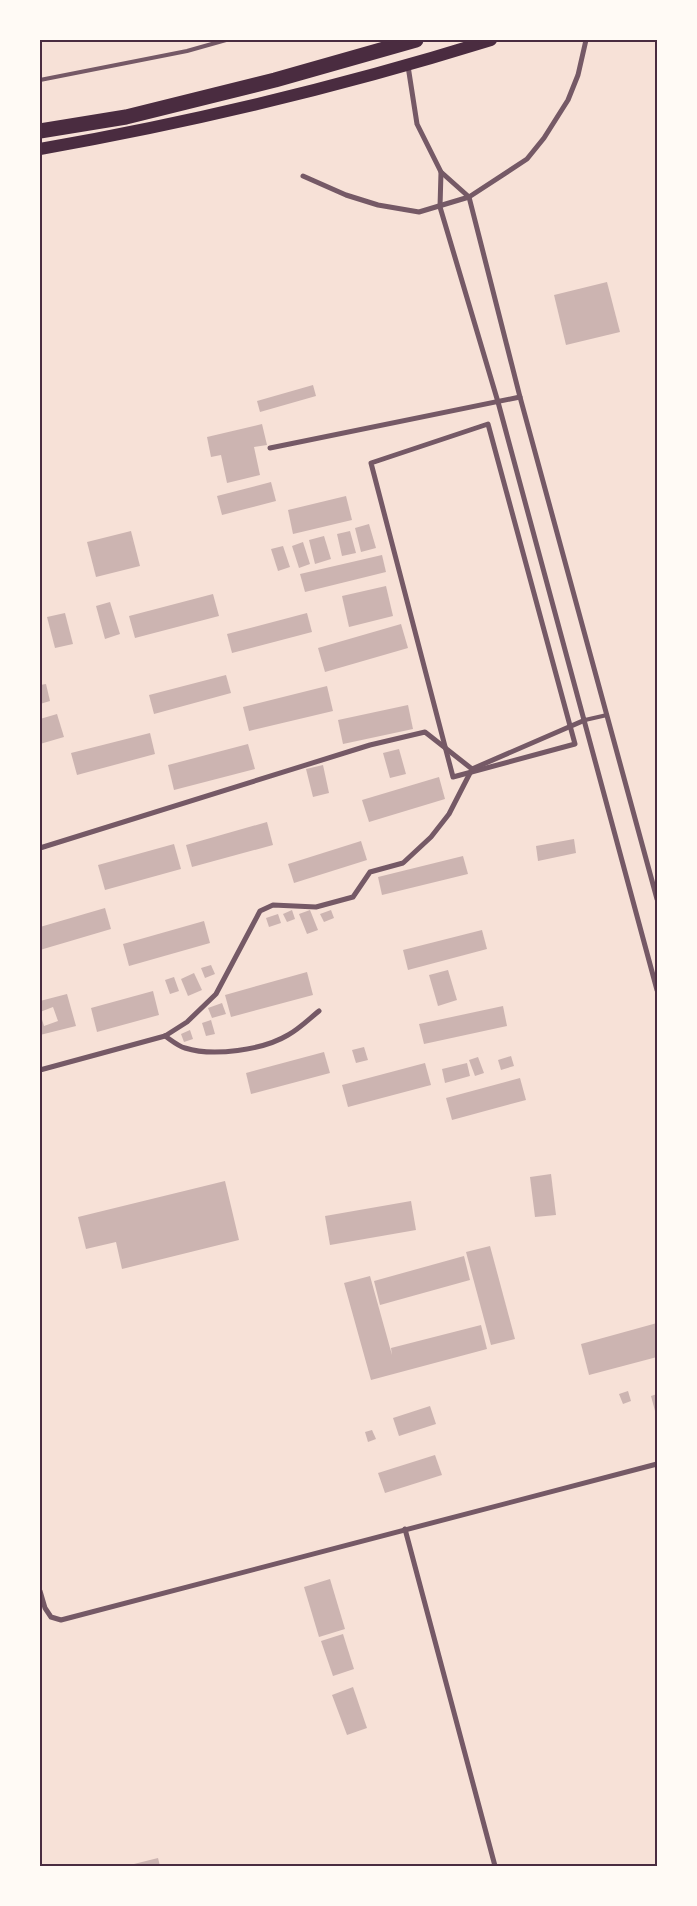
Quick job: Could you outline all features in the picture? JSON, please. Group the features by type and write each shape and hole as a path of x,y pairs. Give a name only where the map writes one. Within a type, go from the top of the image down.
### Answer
{"highway":[{"path":"40,131 144,112 275,80 416,40"}],"main road":[{"path":"40,149 101,138 305,94 408,66 491,40"}],"street":[{"path":"303,176 346,196 378,205 419,212 469,197 527,159 544,138 568,100 578,75 586,40"},
{"path":"408,66 416,124 440,172 469,197 520,397 657,899"},
{"path":"440,172 440,207 498,402 657,990"},
{"path":"270,448 520,397"},
{"path":"488,424 575,744 453,777 371,462 488,424"},
{"path":"40,1070 165,1036 187,1022 216,994 260,911 273,905 316,907 353,897 370,872 403,863 431,837 449,814 472,769 585,720"},
{"path":"40,848 370,745 425,732 472,769"},
{"path":"165,1036 184,1048 219,1052 272,1044 289,1035 319,1011"},
{"path":"40,1591 45,1608 51,1618 61,1620 657,1464"},
{"path":"405,1529 496,1866"}],"lane":[{"path":"40,80 187,50 226,40"},
{"path":"585,720 607,715"}],"building":[{"path":"607,282 620,332 566,345 554,295"},
{"path":"313,385 316,396 260,412 257,401"},
{"path":"262,424 267,445 254,447 260,475 227,483 221,455 211,457 207,437"},
{"path":"271,482 276,501 222,515 217,496"},
{"path":"346,496 352,520 293,534 288,510"},
{"path":"369,524 376,548 361,552 355,528"},
{"path":"131,531 140,566 96,577 87,542"},
{"path":"350,531 356,553 342,556 337,534"},
{"path":"324,536 331,559 315,564 309,540"},
{"path":"303,542 310,564 299,568 292,546"},
{"path":"283,546 290,567 278,571 271,549"},
{"path":"382,555 386,572 305,592 300,574"},
{"path":"386,586 393,616 349,627 342,596"},
{"path":"213,594 219,616 135,638 129,616"},
{"path":"110,602 120,634 105,639 96,606"},
{"path":"65,613 73,644 55,648 47,617"},
{"path":"307,613 312,632 232,653 227,634"},
{"path":"401,624 408,648 325,672 318,648"},
{"path":"226,675 231,693 154,714 149,695"},
{"path":"46,684 50,701 40,704 40,685"},
{"path":"327,686 333,711 249,731 243,707"},
{"path":"408,705 413,729 343,744 338,720"},
{"path":"57,714 64,737 40,744 40,719"},
{"path":"150,733 155,754 77,775 71,753"},
{"path":"248,744 255,769 174,790 168,765"},
{"path":"399,749 406,774 390,778 383,753"},
{"path":"323,765 329,793 313,797 306,769"},
{"path":"439,777 445,799 369,822 362,800"},
{"path":"267,822 273,845 192,867 186,845"},
{"path":"574,839 576,853 538,861 536,846"},
{"path":"361,841 367,860 294,883 288,864"},
{"path":"174,844 181,869 105,890 98,865"},
{"path":"463,856 468,874 382,895 378,877"},
{"path":"105,908 111,929 40,950 40,927"},
{"path":"292,910 295,919 287,922 283,914"},
{"path":"310,910 318,930 307,934 299,914"},
{"path":"331,910 334,918 324,922 320,914"},
{"path":"278,914 281,923 269,927 266,918"},
{"path":"204,921 210,943 129,966 123,944"},
{"path":"482,930 487,949 408,970 403,950"},
{"path":"211,965 215,974 205,978 201,968"},
{"path":"448,970 457,1000 438,1006 429,975"},
{"path":"307,972 313,995 231,1017 225,995"},
{"path":"194,973 202,990 188,996 181,979"},
{"path":"174,977 179,991 170,994 165,980"},
{"path":"153,991 159,1015 97,1032 91,1008"},
{"path":"67,994 76,1026 40,1035 40,1013 44,1026 58,1021 53,1007 40,1012 40,1001"},
{"path":"222,1003 226,1014 212,1018 208,1008"},
{"path":"503,1006 507,1026 424,1044 419,1024"},
{"path":"211,1020 215,1034 206,1036 202,1023"},
{"path":"190,1030 193,1039 184,1042 181,1034"},
{"path":"364,1047 368,1060 356,1063 352,1050"},
{"path":"324,1052 330,1073 251,1094 246,1073"},
{"path":"511,1056 514,1066 501,1070 498,1060"},
{"path":"478,1057 484,1073 475,1076 469,1060"},
{"path":"425,1063 431,1085 348,1107 342,1085"},
{"path":"467,1063 470,1076 445,1083 442,1069"},
{"path":"520,1078 526,1100 452,1120 446,1098"},
{"path":"551,1174 556,1215 535,1217 530,1177"},
{"path":"225,1181 239,1240 122,1269 116,1242 86,1249 78,1217"},
{"path":"411,1201 416,1230 330,1245 325,1216"},
{"path":"490,1246 515,1339 491,1345 466,1252"},
{"path":"464,1256 470,1280 380,1305 374,1281"},
{"path":"370,1276 392,1355 391,1348 481,1325 487,1349 371,1380 344,1283"},
{"path":"657,1323 657,1357 589,1375 581,1344"},
{"path":"628,1391 631,1401 623,1404 619,1394"},
{"path":"657,1394 657,1410 655,1411 651,1396"},
{"path":"430,1406 436,1424 399,1436 393,1418"},
{"path":"372,1430 376,1439 368,1442 365,1432"},
{"path":"435,1455 442,1475 385,1493 378,1473"},
{"path":"330,1579 345,1629 319,1637 304,1587"},
{"path":"343,1634 354,1669 333,1676 321,1641"},
{"path":"353,1687 367,1728 347,1735 332,1695"},
{"path":"158,1858 160,1866 130,1866 130,1865"}]}
